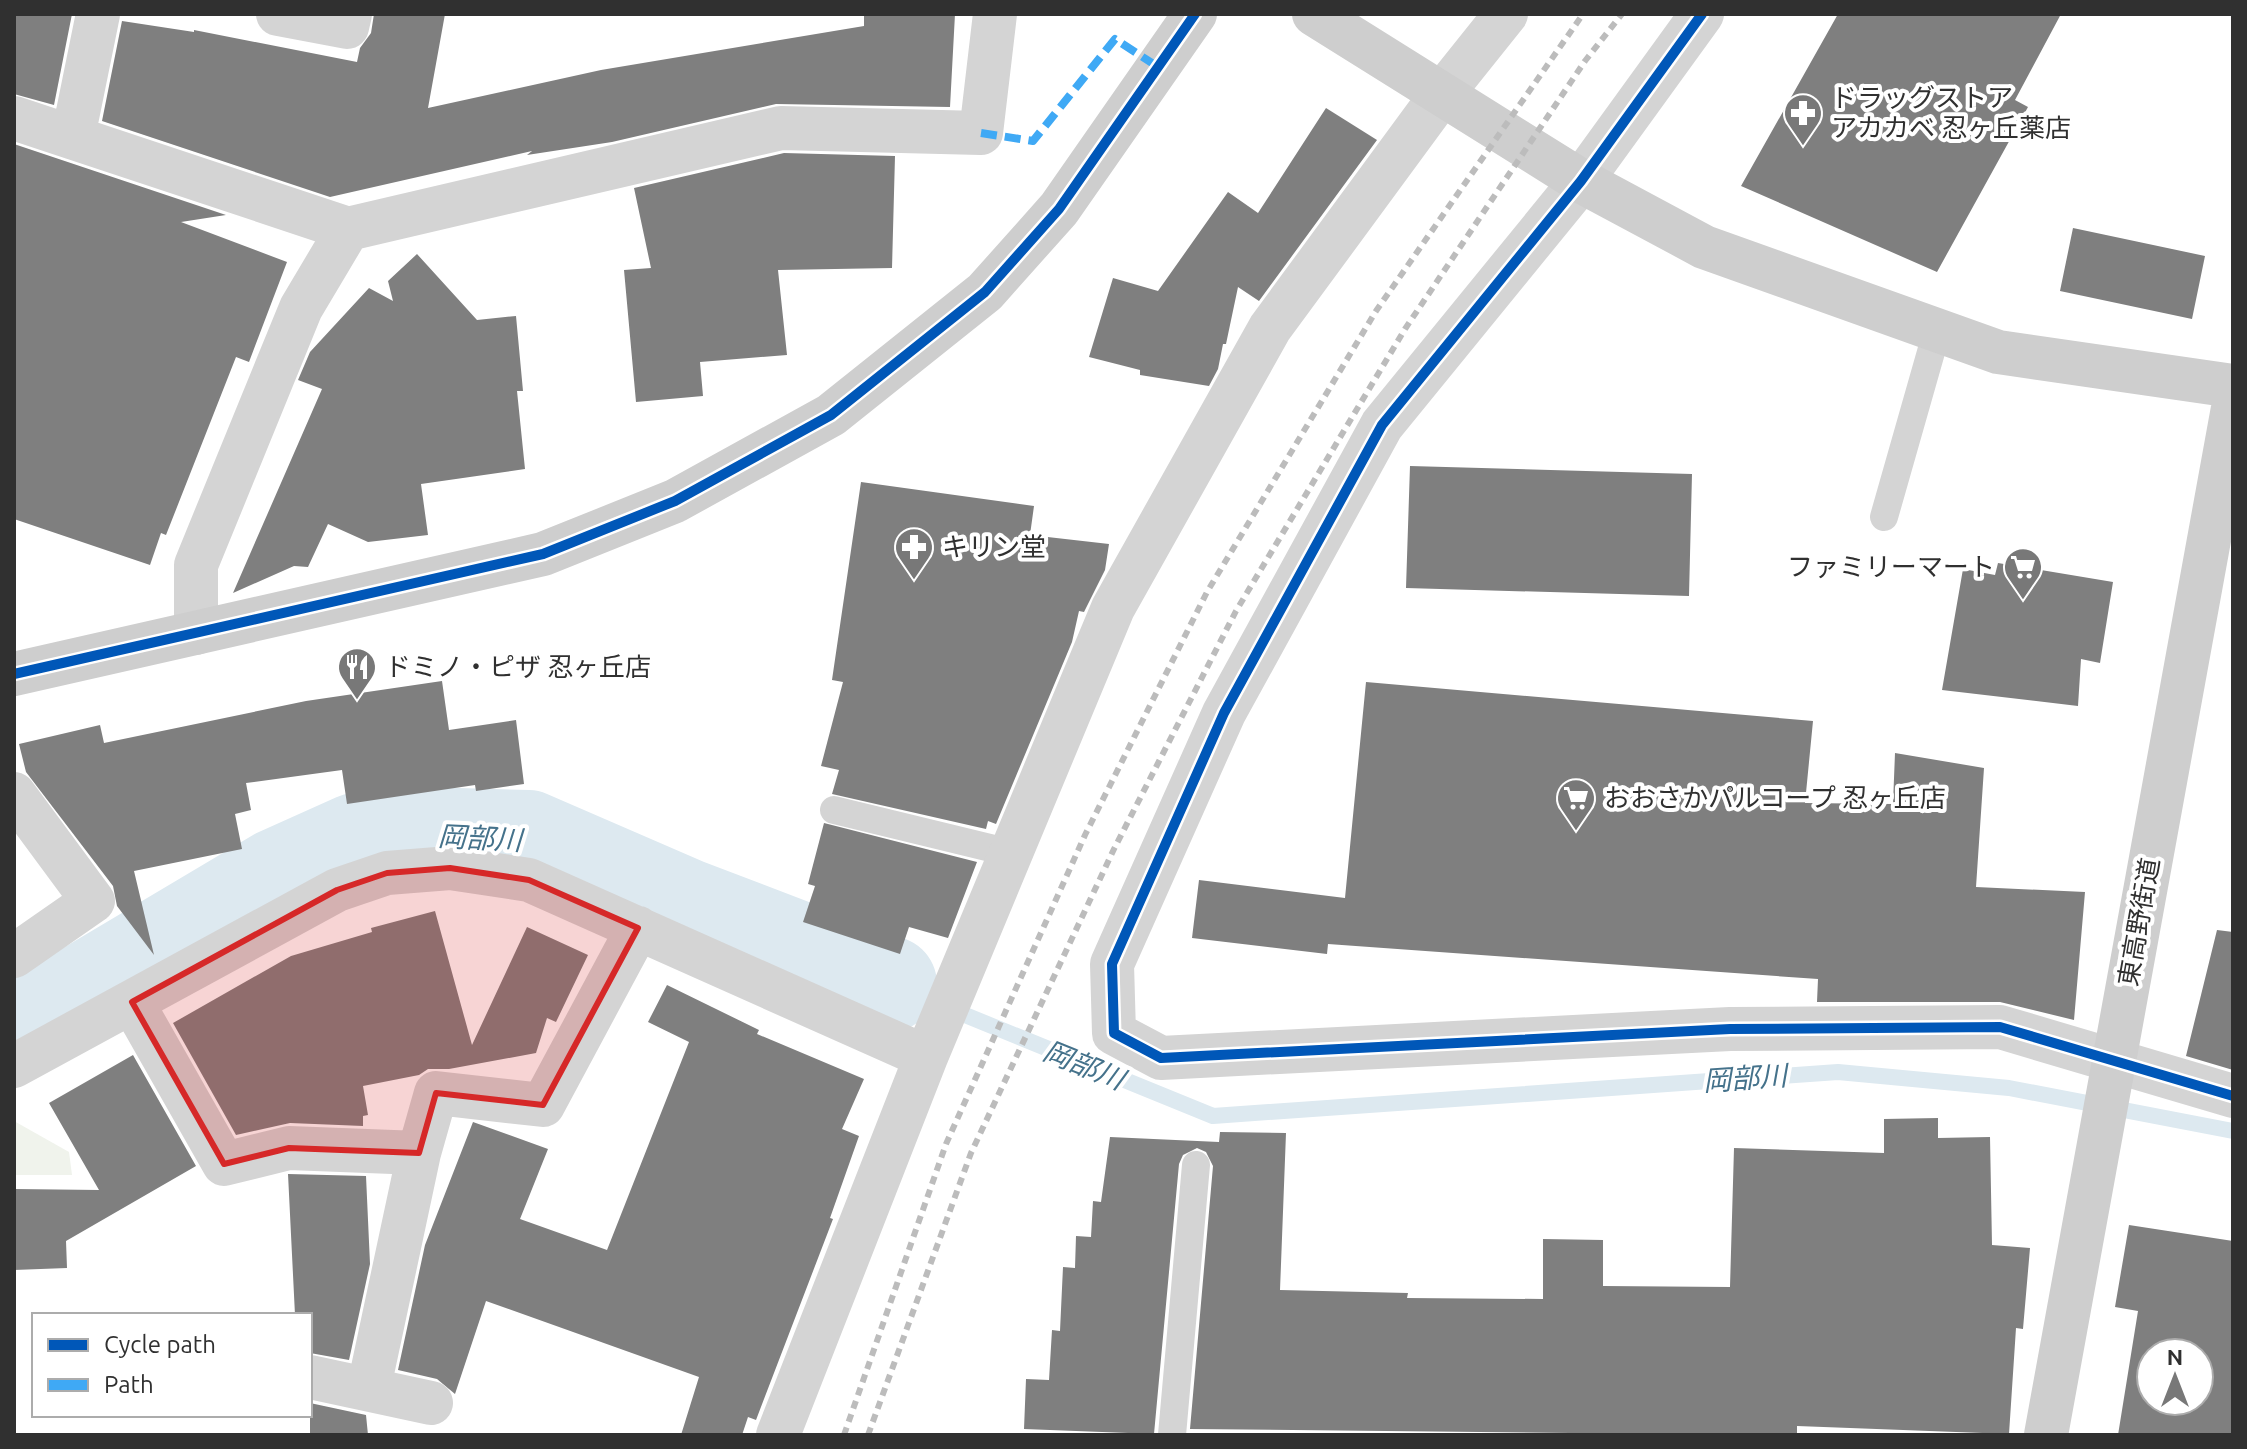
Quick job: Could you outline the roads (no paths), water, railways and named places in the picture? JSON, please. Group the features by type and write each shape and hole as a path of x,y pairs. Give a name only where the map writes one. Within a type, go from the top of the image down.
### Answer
{"street":[{"path":"73,137 98,14"},
{"path":"278,14 347,27 350,14"},
{"path":"14,118 348,229 781,128 981,133 995,14"},
{"path":"14,674 543,554 675,501 831,415 985,292 1059,209 1195,14"},
{"path":"1314,14 1581,181 1704,247 1998,352 2233,386"},
{"path":"778,1435 930,1047 1113,608 1270,328 1442,94 1506,14"},
{"path":"1702,14 1581,181 1382,425 1231,700 1112,964 1114,1033 1161,1058 1730,1029 2000,1027 2112,1072 2233,1096"},
{"path":"196,633 196,565 301,308 348,229"},
{"name":"東高野街道","path":"2046,1435 2233,408"},
{"path":"14,794 93,901 14,956"},
{"path":"14,1066 337,890 387,873 450,868 529,880 638,928 930,1047"},
{"path":"369,1387 419,1153 436,1093 543,1105 638,928"},
{"path":"132,1002 224,1164 289,1148 419,1153"},
{"path":"312,1377 369,1387 431,1403"}],"lane":[{"path":"1884,517 1937,331"},
{"path":"834,810 1011,853"},
{"path":"1172,1435 1196,1165"}],"waterway":[{"name":"岡部川","path":"14,1033 278,876 356,841 424,835 528,838 685,906 889,984"},
{"name":"岡部川","path":"889,984 1213,1116 1838,1072 2009,1088 2233,1131"}],"railway":[{"path":"844,1435 946,1144 1085,835 1207,592 1376,311 1583,14"},
{"path":"868,1435 971,1153 1114,849 1236,611 1405,329 1585,61 1622,14"}],"place":[{"name":"ドラッグストア アカカベ 忍ヶ丘薬店","path":"1803,147"},
{"name":"キリン堂","path":"914,581"},
{"name":"ファミリーマート","path":"2023,601"},
{"name":"ドミノ・ピザ 忍ヶ丘店","path":"357,701"},
{"name":"おおさかパルコープ 忍ヶ丘店","path":"1576,832"}]}
